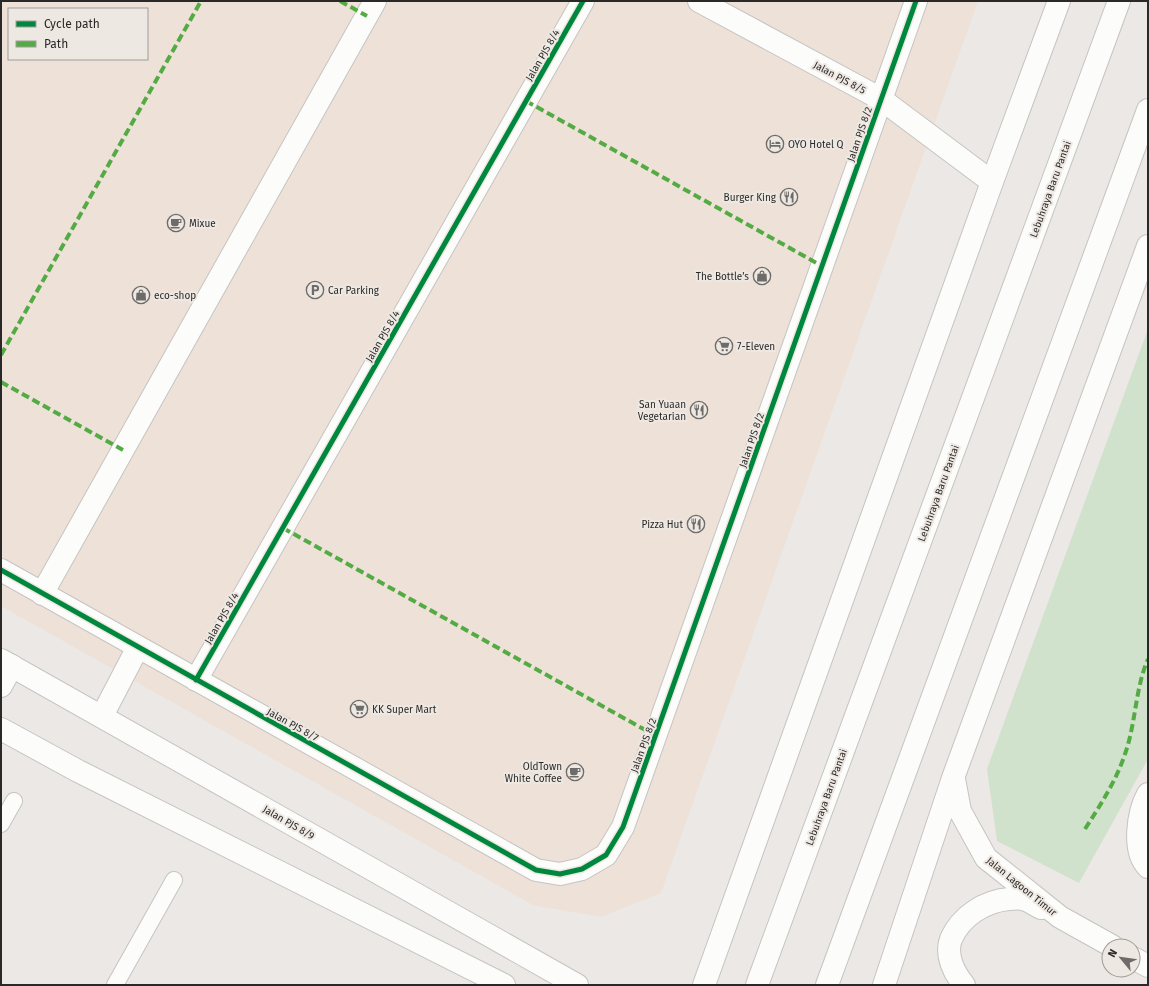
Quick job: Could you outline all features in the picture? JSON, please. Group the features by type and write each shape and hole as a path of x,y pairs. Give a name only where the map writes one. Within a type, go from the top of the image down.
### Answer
{"main road":[{"path":"42,594 375,1"},
{"name":"Jalan PJS 8/4","path":"196,680 584,1"},
{"name":"Jalan PJS 8/5","path":"699,1 881,99 992,182"},
{"name":"Jalan PJS 8/2","path":"582,869 606,855 623,827 916,1"},
{"path":"704,985 992,182 1059,1"},
{"name":"Lebuhraya Baru Pantai","path":"757,985 1119,1"},
{"path":"827,985 1148,110"},
{"path":"884,985 953,778 1148,246"},
{"name":"Jalan PJS 8/7","path":"1,570 536,870 560,874 582,869"},
{"path":"102,716 138,648"},
{"path":"1,686 7,663"},
{"name":"Jalan PJS 8/9","path":"7,663 577,985"},
{"path":"1,729 78,771 504,985"},
{"name":"Jalan Lagoon Timur","path":"953,778 960,811 986,858 1060,917 1101,940"},
{"path":"1148,794 1144,802 1138,834 1142,862 1148,867"},
{"path":"964,985 957,977 951,963 951,941 959,925 978,908 996,900 1021,898 1060,917"}],"lane":[{"path":"1,824 14,800"},
{"path":"115,985 174,880"}],"shaded area":[{"path":"1,1 978,1 661,893 601,917 533,905 1,606"}],"green space":[{"path":"1148,329 1148,759 1079,883 997,841 987,769"}],"marked path":[{"path":"1,355 201,1"},
{"path":"340,1 367,16"},
{"path":"526,101 822,266"},
{"path":"1,382 123,450"},
{"path":"283,528 656,736"},
{"path":"1085,829 1108,792 1125,754 1129,742 1140,682 1148,659"}],"cycle path":[{"path":"196,680 583,1"},
{"path":"1,570 536,870 560,874 582,869 606,855 623,827 916,1"}],"place":[{"name":"OYO Hotel Q","path":"775,144"},
{"name":"Burger King","path":"789,197"},
{"name":"Mixue","path":"176,223"},
{"name":"The Bottle’s","path":"762,276"},
{"name":"Car Parking","path":"315,290"},
{"name":"eco-shop","path":"141,295"},
{"name":"7-Eleven","path":"724,346"},
{"name":"San Yuaan Vegetarian","path":"699,410"},
{"name":"Pizza Hut","path":"696,524"},
{"name":"KK Super Mart","path":"359,709"},
{"name":"OldTown White Coffee","path":"575,772"}]}
